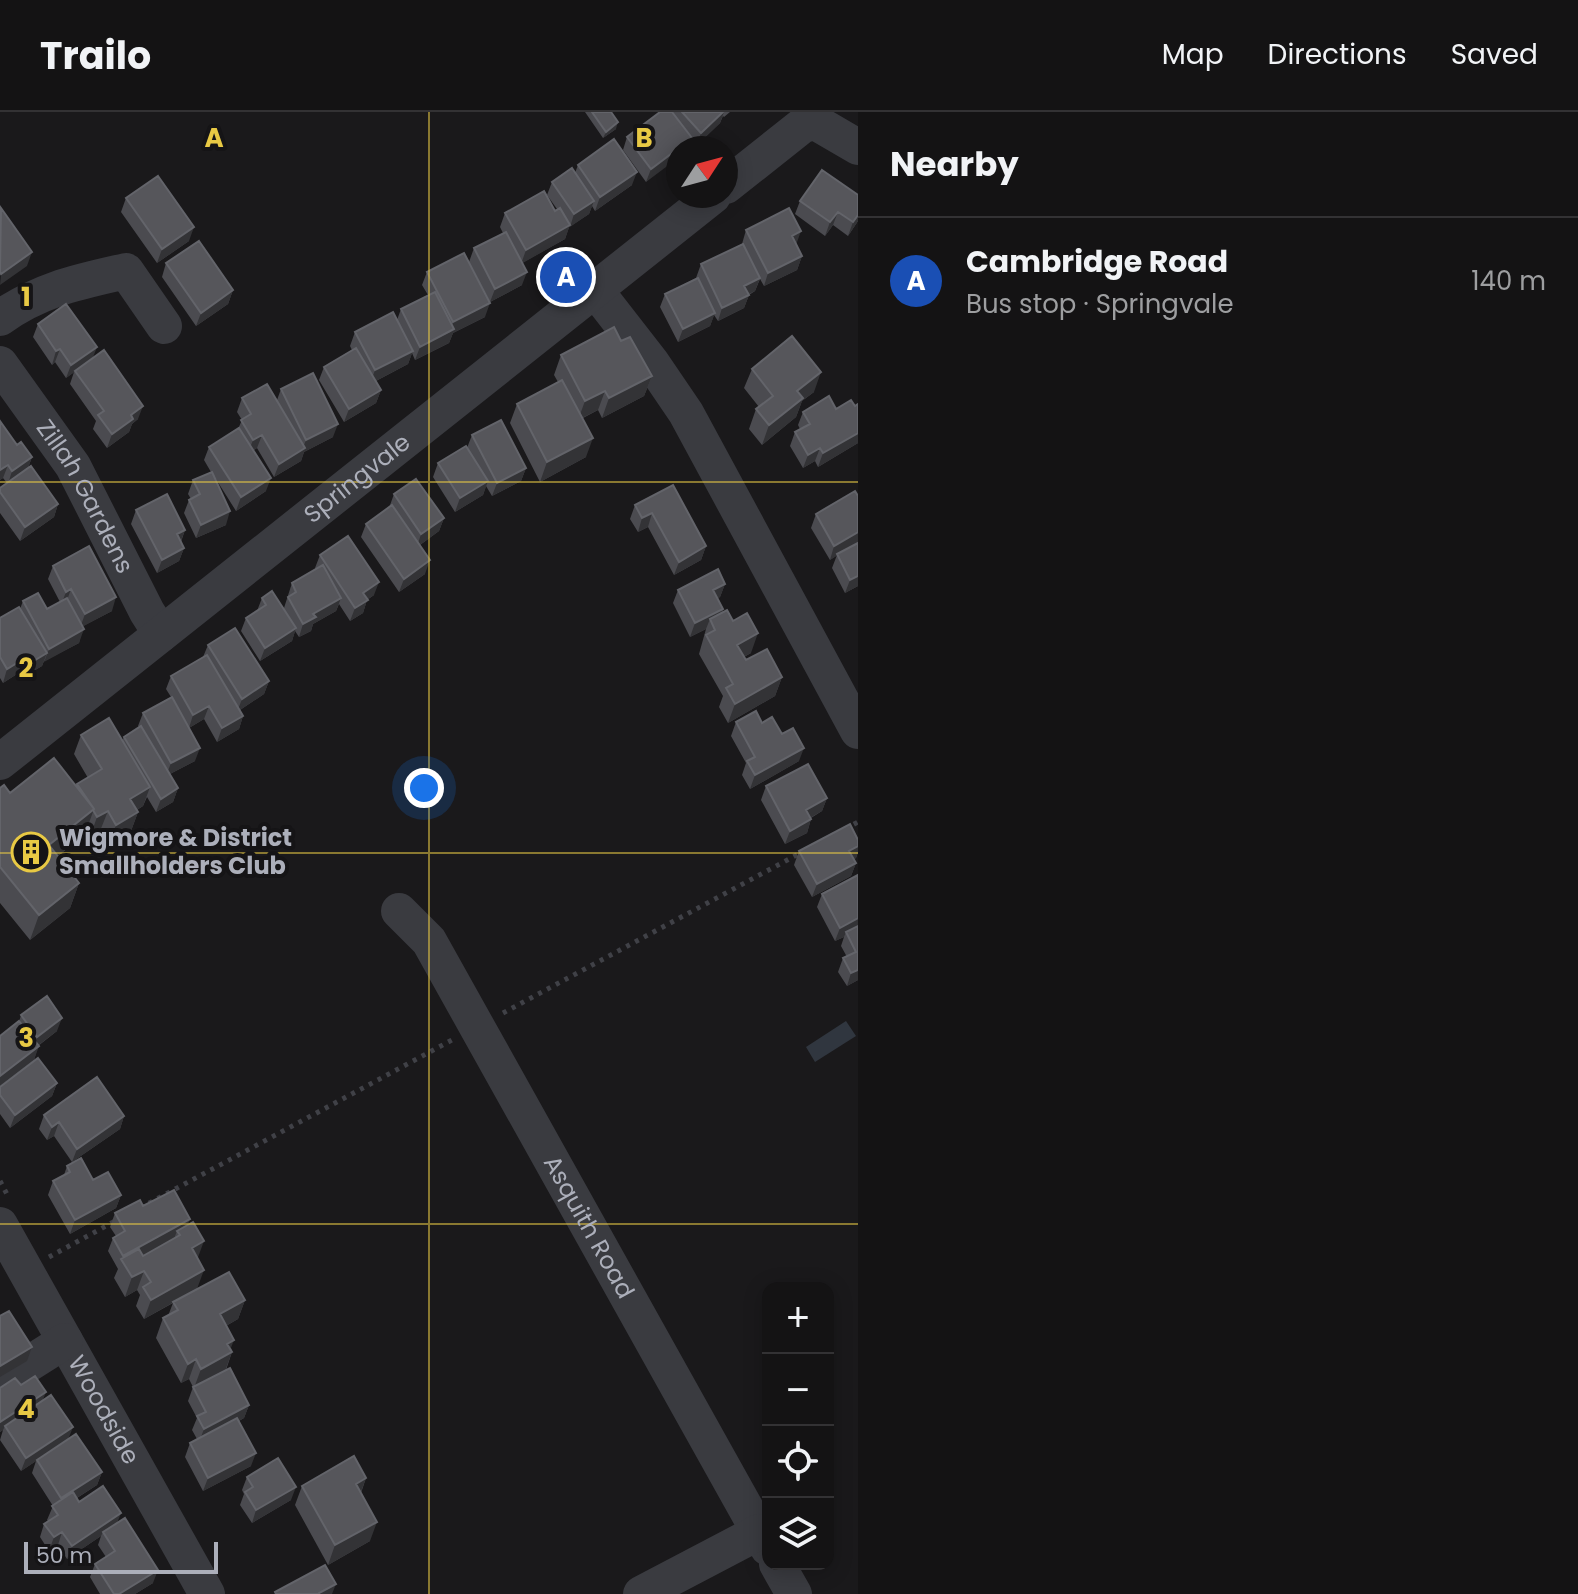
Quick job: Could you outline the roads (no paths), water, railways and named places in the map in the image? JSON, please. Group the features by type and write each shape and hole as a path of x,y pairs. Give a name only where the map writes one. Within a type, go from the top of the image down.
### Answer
{"street":[{"path":"738,176 803,125 815,122 852,144"},
{"name":"Springvale","path":"0,762 698,208"},
{"path":"0,318 19,304 59,286 126,271 164,326"},
{"path":"596,291 686,413 858,731"},
{"name":"Zillah Gardens","path":"0,364 73,466 161,634"},
{"name":"Asquith Road","path":"399,911 429,941 762,1538"},
{"name":"Woodside","path":"0,1225 207,1594"},
{"path":"0,1382 65,1341"},
{"path":"641,1594 762,1540"},
{"path":"780,1570 794,1594"}],"place":[{"name":"Cambridge Road","path":"566,277"},
{"name":"Wigmore & District Smallholders Club","path":"31,852"}]}
